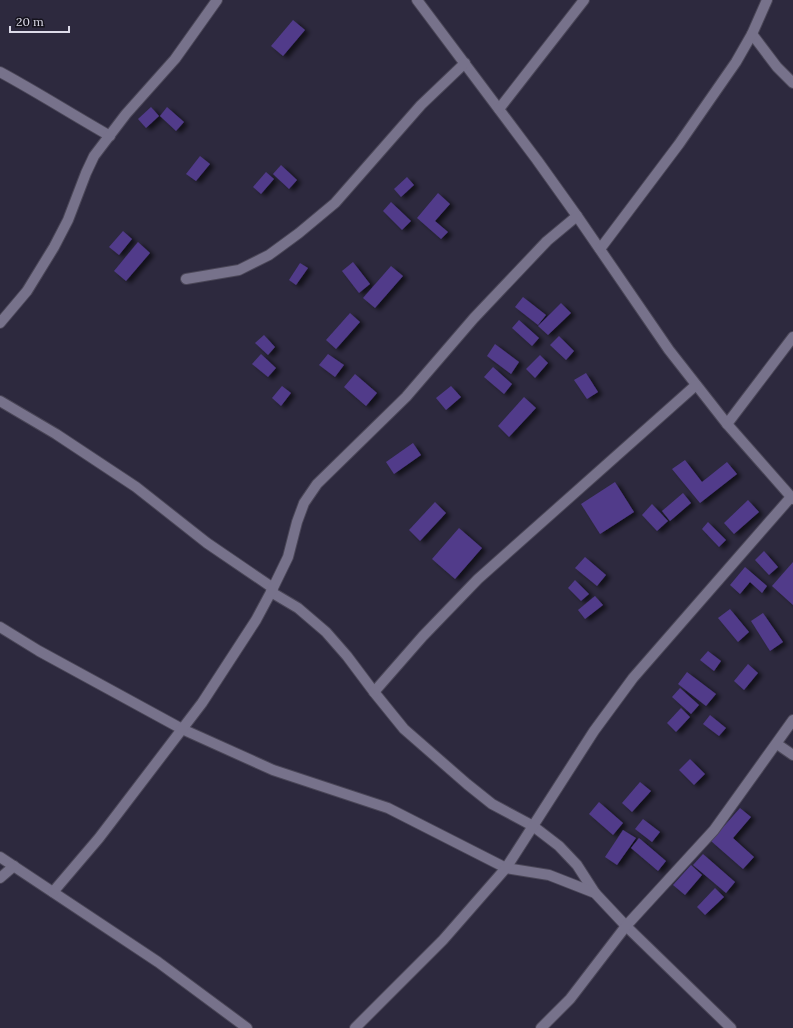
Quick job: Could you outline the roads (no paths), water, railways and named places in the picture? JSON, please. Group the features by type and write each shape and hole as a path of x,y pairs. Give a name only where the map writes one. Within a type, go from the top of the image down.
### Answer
{"street":[{"path":"0,323 27,291 54,248 68,220 86,172 94,156 126,114 175,59 217,0"},
{"path":"355,1028 443,940 506,868 594,731 633,678 792,498 727,424 669,350 577,216 417,0"},
{"path":"499,109 584,0"},
{"path":"600,249 679,144 736,62 752,34 767,0"},
{"path":"752,34 777,66 793,83"},
{"path":"186,279 239,270 269,255 299,233 335,203 421,105 465,63"},
{"path":"0,72 110,136"},
{"path":"53,892 99,838 202,703 256,620 288,557 297,522 304,503 317,484 406,398 474,318 547,240 577,216"},
{"path":"727,424 793,337"},
{"path":"374,692 423,636 478,579 696,385"},
{"path":"0,401 56,434 136,487 207,542 298,608 326,632 347,656 404,729 492,804 534,826 559,846 577,865 595,893 626,926 731,1028"},
{"path":"0,627 39,651 182,729 273,770 388,808 506,868 549,875 595,893"},
{"path":"541,1028 570,1000 626,926 714,830 793,720"},
{"path":"777,744 793,755"},
{"path":"0,857 158,962 247,1028"},
{"path":"0,878 14,866"}]}
